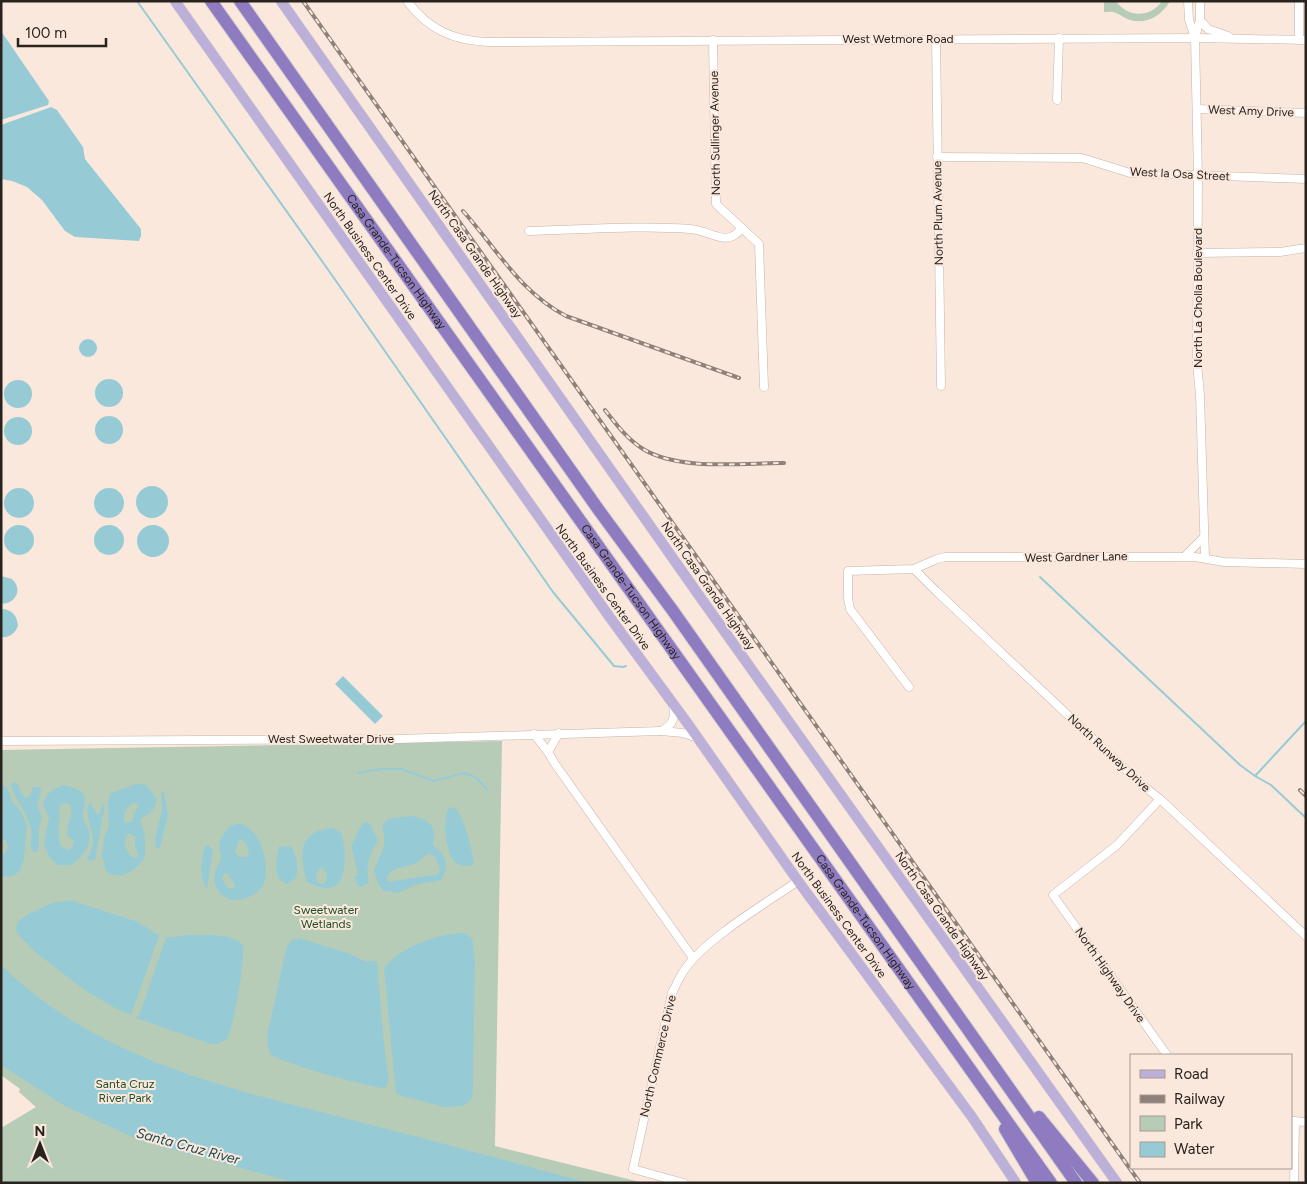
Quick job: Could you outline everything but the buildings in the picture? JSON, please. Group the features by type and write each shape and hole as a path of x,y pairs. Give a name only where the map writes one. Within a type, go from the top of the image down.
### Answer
{"highway":[{"name":"Casa Grande-Tucson Highway","path":"211,1 1052,1183"},
{"name":"Casa Grande-Tucson Highway","path":"240,1 592,502 684,627 1076,1183"},
{"path":"982,1049 1094,1183"},
{"path":"969,1067 1037,1183"}],"main road":[{"name":"North Business Center Drive","path":"175,1 611,620 698,738 798,881 972,1117 1016,1183"},
{"name":"North Casa Grande Highway","path":"281,1 698,594 1117,1183"}],"street":[{"name":"West Wetmore Road","path":"407,1 428,23 445,33 470,41 489,42 1059,38 1302,40"},
{"name":"North La Cholla Boulevard","path":"1188,1 1189,20 1195,38 1198,176 1197,364 1200,395 1205,558"},
{"name":"North La Cholla Boulevard","path":"1195,38 1200,20 1200,1"},
{"path":"1298,1 1302,40"},
{"path":"1200,20 1208,29 1234,38"},
{"path":"1057,100 1059,38"},
{"name":"North Plum Avenue","path":"936,39 941,386"},
{"name":"North Sullinger Avenue","path":"713,40 716,204 759,244 764,387"},
{"name":"West Amy Drive","path":"1197,109 1306,112"},
{"name":"West la Osa Street","path":"937,157 1082,158 1130,173 1306,179"},
{"path":"529,231 668,227 704,230 719,237 728,238 736,236 742,228"},
{"path":"1197,253 1280,252 1306,248"},
{"path":"1184,557 1204,537"},
{"name":"West Gardner Lane","path":"909,688 850,610 848,604 848,570 914,569 945,557 1184,557 1205,558 1224,562 1306,564"},
{"name":"North Runway Drive","path":"914,569 1140,783 1306,936"},
{"path":"661,731 669,727 672,721 674,705"},
{"name":"West Sweetwater Drive","path":"1,741 389,739 661,731 683,733 698,738"},
{"path":"534,734 694,958"},
{"path":"548,752 559,734"},
{"name":"North Highway Drive","path":"1160,800 1117,845 1054,895 1166,1054"},
{"name":"North Commerce Drive","path":"684,1183 634,1169 668,1005 675,986 684,969 724,932 798,881"},
{"path":"1294,1183 1293,1121 1306,1122"}],"green space":[{"path":"1104,1 1116,1 1126,11 1139,14 1152,11 1162,1 1170,1 1163,11 1153,18 1136,21 1115,12 1104,12"},
{"name":"Sweetwater Wetlands","path":"502,741 495,1146 644,1183 1,1183 1,1128 36,1107 19,1092 20,1089 1,1075 1,750"}],"water":[{"path":"1,31 49,101 48,105 1,120"},
{"path":"51,107 57,110 83,147 85,159 141,229 139,241 75,237 65,231 42,200 27,187 1,179 1,125"},
{"path":"84,339 92,339 97,344 95,355 84,357 79,352 79,344"},
{"path":"109,379 119,383 123,393 119,403 109,407 99,403 95,393 99,383"},
{"path":"18,380 28,384 32,394 28,404 18,408 8,404 4,394 8,384"},
{"path":"109,416 119,420 123,430 119,440 109,444 99,440 95,430 99,420"},
{"path":"18,417 28,421 32,431 28,441 18,445 8,441 4,431 8,421"},
{"path":"152,486 158,487 163,491 167,496 167,508 163,513 158,517 152,518 146,517 141,513 137,508 136,502 137,496 141,491 146,487"},
{"path":"19,488 25,489 33,497 33,509 25,517 19,518 13,517 5,509 4,503 5,497 13,489"},
{"path":"109,488 120,492 124,503 120,514 109,518 98,514 94,503 98,492"},
{"path":"19,525 30,529 34,540 30,551 19,555 8,551 4,540 8,529"},
{"path":"109,525 120,529 124,540 120,551 109,555 98,551 94,540 98,529"},
{"path":"153,525 159,526 164,530 168,535 168,547 164,552 159,556 153,557 147,556 142,552 138,547 137,541 138,535 142,530 147,526"},
{"path":"1,576 12,579 17,587 17,591 11,602 1,604"},
{"path":"4,609 14,614 18,626 12,634 7,637 1,637 1,610"},
{"path":"343,676 383,716 375,724 335,684"},
{"path":"12,783 17,783 26,798 30,796 33,787 40,787 41,792 37,806 42,817 37,852 31,849 30,825 15,795"},
{"path":"1,784 7,788 12,801 21,812 27,825 24,859 20,871 13,876 1,877 1,855 5,853 8,847 4,839 1,840"},
{"path":"137,784 145,784 157,799 152,811 141,818 145,836 145,857 133,870 123,875 112,874 106,871 102,854 104,838 109,825 108,801 111,793","holes":["133,803 137,803 139,806 134,813 132,822 125,823 125,811","129,833 135,837 137,858 133,858 125,846 125,840"]},
{"path":"63,785 75,788 85,798 83,818 90,837 88,846 72,865 58,865 50,858 44,844 49,817 43,805 44,801 48,794","holes":["67,803 71,806 67,833 74,843 72,848 67,850 61,846 60,841 59,808 62,804"]},
{"path":"161,791 164,793 168,814 159,849 156,847 155,839 162,810"},
{"path":"89,803 91,803 97,815 100,813 103,804 105,805 95,860 92,861 88,860 87,857 93,843 88,817"},
{"path":"450,807 455,808 464,825 473,857 474,863 472,866 456,863 447,845 445,827 447,812"},
{"path":"410,816 421,818 431,825 434,833 433,845 446,861 446,870 441,880 415,885 398,893 384,891 378,884 374,870 384,846 382,826 388,819","holes":["428,853 438,862 440,870 438,874 388,882 387,876 393,870 417,863"]},
{"path":"365,822 369,823 378,840 369,861 367,871 369,883 360,887 357,885 354,876 357,876 358,873 351,846 362,824"},
{"path":"240,823 250,829 261,844 264,855 266,866 265,881 258,891 245,899 237,900 223,896 218,891 215,883 216,871 221,859 219,843 230,826","holes":["242,839 249,849 246,857 239,857 235,852 239,841","225,873 230,875 235,888 231,889 226,886 222,877"]},
{"path":"333,828 342,834 344,845 345,856 342,877 338,884 331,888 307,882 304,872 302,853 304,846 307,839 321,830","holes":["320,868 323,868 327,874 325,883 320,884 316,876"]},
{"path":"208,845 213,850 207,889 203,879 202,857 205,846"},
{"path":"279,846 291,847 297,862 296,878 287,884 282,881 277,873 276,862"},
{"path":"70,900 138,922 159,936 131,1015 86,991 34,951 18,934 16,929 18,922 28,914 52,903"},
{"path":"464,933 472,938 475,959 472,1098 464,1106 444,1107 396,1093 384,968 400,953 420,943 442,936"},
{"path":"190,935 233,938 243,945 241,978 232,1022 226,1040 217,1044 211,1044 136,1018 140,1013 166,938"},
{"path":"299,938 347,953 365,961 377,962 389,1081 385,1088 327,1075 272,1055 268,1046 267,1036 287,946 291,941"},
{"name":"Santa Cruz River","path":"1,965 39,998 80,1025 123,1048 167,1067 260,1096 589,1183 296,1183 130,1136 65,1106 1,1065"}],"waterway":[{"path":"137,1 329,271 553,592 614,666 626,666"},
{"path":"1040,577 1240,765 1271,785 1306,818"},
{"path":"727,623 735,626 740,633"},
{"path":"1255,776 1306,721"},
{"path":"358,773 381,769 401,769 434,781 464,773 475,777 488,790"}],"railway":[{"path":"303,1 1130,1169"},
{"path":"463,211 522,282 549,306 566,316 739,378"},
{"path":"605,410 632,441 658,456 692,463 784,463"},
{"path":"1300,790 1306,796"},
{"path":"1130,1169 1140,1183"}],"park label":[{"name":"Santa Cruz River Park","path":"125,1091"}]}
